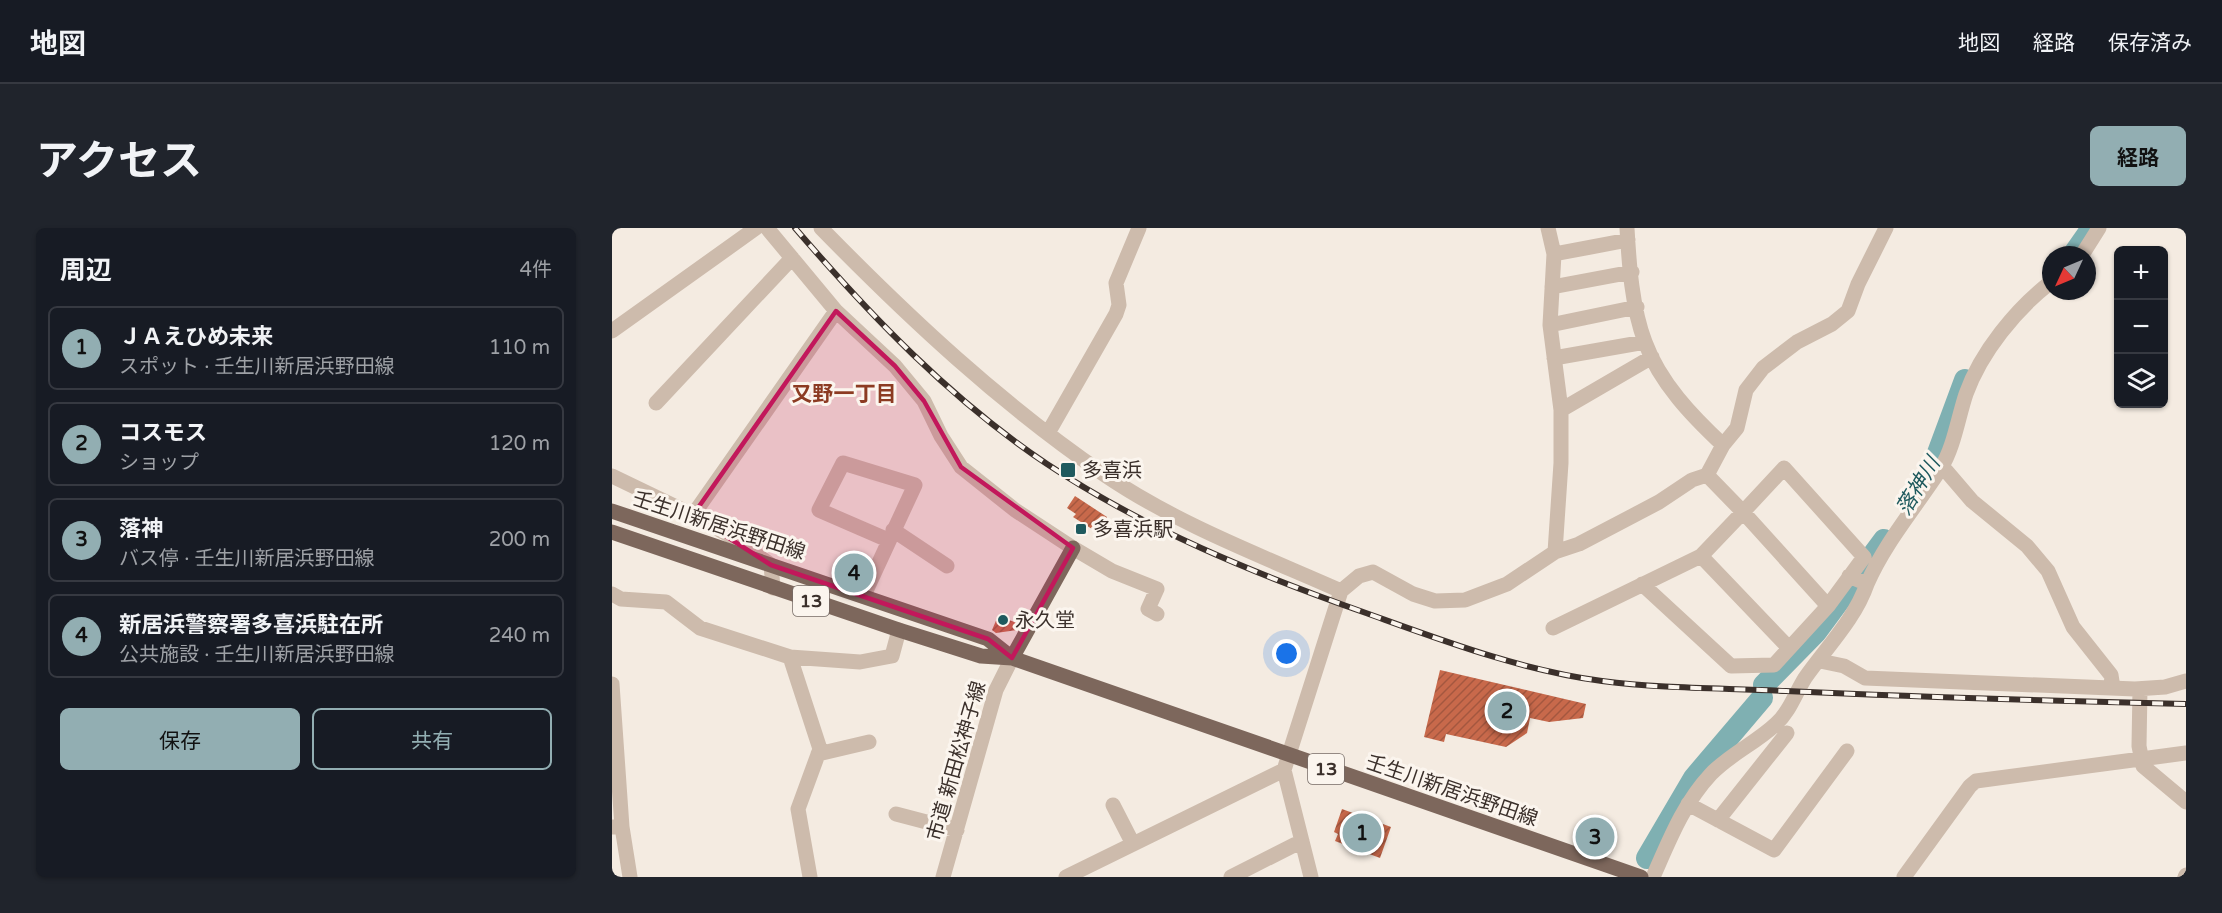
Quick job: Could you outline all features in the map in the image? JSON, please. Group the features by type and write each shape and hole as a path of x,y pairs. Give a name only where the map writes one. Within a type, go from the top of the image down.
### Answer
{"main road":[{"name":"壬生川新居浜野田線","path":"612,512 864,595 987,639 1012,658 1286,763 1641,877"},
{"name":"壬生川新居浜野田線","path":"612,532 898,630 981,656 1012,658"},
{"path":"1012,658 1073,548"}],"street":[{"path":"612,331 756,228"},
{"path":"767,228 836,311 895,366 917,393 961,467 1015,510 1073,548 1112,572 1157,589 1148,609 1157,614"},
{"path":"820,228 955,359 1106,476 1190,524 1341,591"},
{"path":"1048,433 1116,315 1119,305 1116,283 1139,228"},
{"path":"1548,228 1554,254 1550,325 1561,410 1561,463 1555,552"},
{"path":"1311,877 1286,763 1341,591 1359,576 1373,572 1413,594 1435,601 1465,600 1507,584 1555,552 1579,544 1659,502 1692,480 1707,475 1723,445 1737,428 1746,390 1763,368 1797,342 1832,324 1848,310 1858,284 1886,228"},
{"path":"2087,246 2098,228"},
{"path":"1554,254 1628,234 1637,307 1645,342 1652,357 1689,413 1723,445"},
{"path":"656,403 792,258"},
{"path":"1552,287 1632,272"},
{"path":"1653,877 1688,804 1717,769 1776,724 1790,708 1805,678 1820,661 1828,645 1860,603 1867,584 1900,525 1942,466 1967,392 1992,346 2042,289"},
{"path":"1550,325 1637,307"},
{"path":"693,515 836,311"},
{"path":"1554,358 1645,342"},
{"path":"1561,410 1652,357"},
{"path":"864,595 891,535 915,486 843,463 819,510 891,535 947,566"},
{"path":"1942,466 1972,501 2026,546 2048,571 2073,627 2112,675 2113,688"},
{"path":"1553,628 1642,584 1701,556 1784,468 1863,557 1828,606 1774,665 1731,666 1642,584"},
{"path":"1707,475 1828,606"},
{"path":"612,476 693,515 734,538 771,564 773,588"},
{"path":"1701,556 1789,648"},
{"path":"1850,576 1867,584"},
{"path":"612,594 621,599 666,602 700,628 790,657 861,662 892,656 898,630"},
{"path":"790,657 820,750 798,809 810,877"},
{"name":"市道 新田松神子線","path":"943,877 996,690 1012,658"},
{"path":"1820,661 1844,666 1865,678 2140,689 2165,687 2186,681"},
{"path":"612,684 617,827 630,877"},
{"path":"2140,689 2143,766 2186,802"},
{"path":"1718,820 1787,733"},
{"path":"818,754 869,742"},
{"path":"1688,804 1774,850 1847,751"},
{"path":"1904,877 1976,781 2186,753"},
{"path":"1066,877 1286,763"},
{"path":"1113,805 1133,844"},
{"path":"896,814 957,830"},
{"path":"1231,877 1302,841"}],"highlighted area":[{"path":"836,311 895,366 924,401 961,467 1073,548 1012,658 988,639 771,565 693,515"}],"building":[{"path":"1075,496 1107,517 1099,529 1094,526 1092,529 1073,517 1076,514 1067,508"},
{"name":"永久堂","path":"998,616 1020,624 1017,630 996,633 992,630"},
{"path":"1440,670 1586,704 1583,718 1549,722 1530,718 1527,733 1506,747 1446,734 1444,742 1424,737"},
{"path":"1342,809 1391,827 1380,858 1335,841 1338,834 1334,832"}],"waterway":[{"name":"落神川","path":"2079,246 2092,228"},
{"name":"落神川","path":"1916,492 1932,469 1965,380"},
{"name":"落神川","path":"1764,685 1816,632 1884,540"},
{"name":"落神川","path":"1647,858 1694,778 1762,698"}],"railway":[{"path":"795,228 882,324 945,384 1012,439 1047,464 1123,509 1242,566 1453,644 1542,670 1602,681 1648,686 2186,704"}],"place":[{"name":"多喜浜","path":"1068,470"},
{"name":"多喜浜駅","path":"1081,529"},
{"name":"新居浜警察署多喜浜駐在所","path":"854,573"},
{"name":"永久堂","path":"1003,620"},
{"name":"コスモス","path":"1507,711"},
{"name":"ＪＡえひめ未来","path":"1362,833"},
{"name":"落神","path":"1595,837"}],"district":[{"name":"又野一丁目","path":"844,394"}]}
